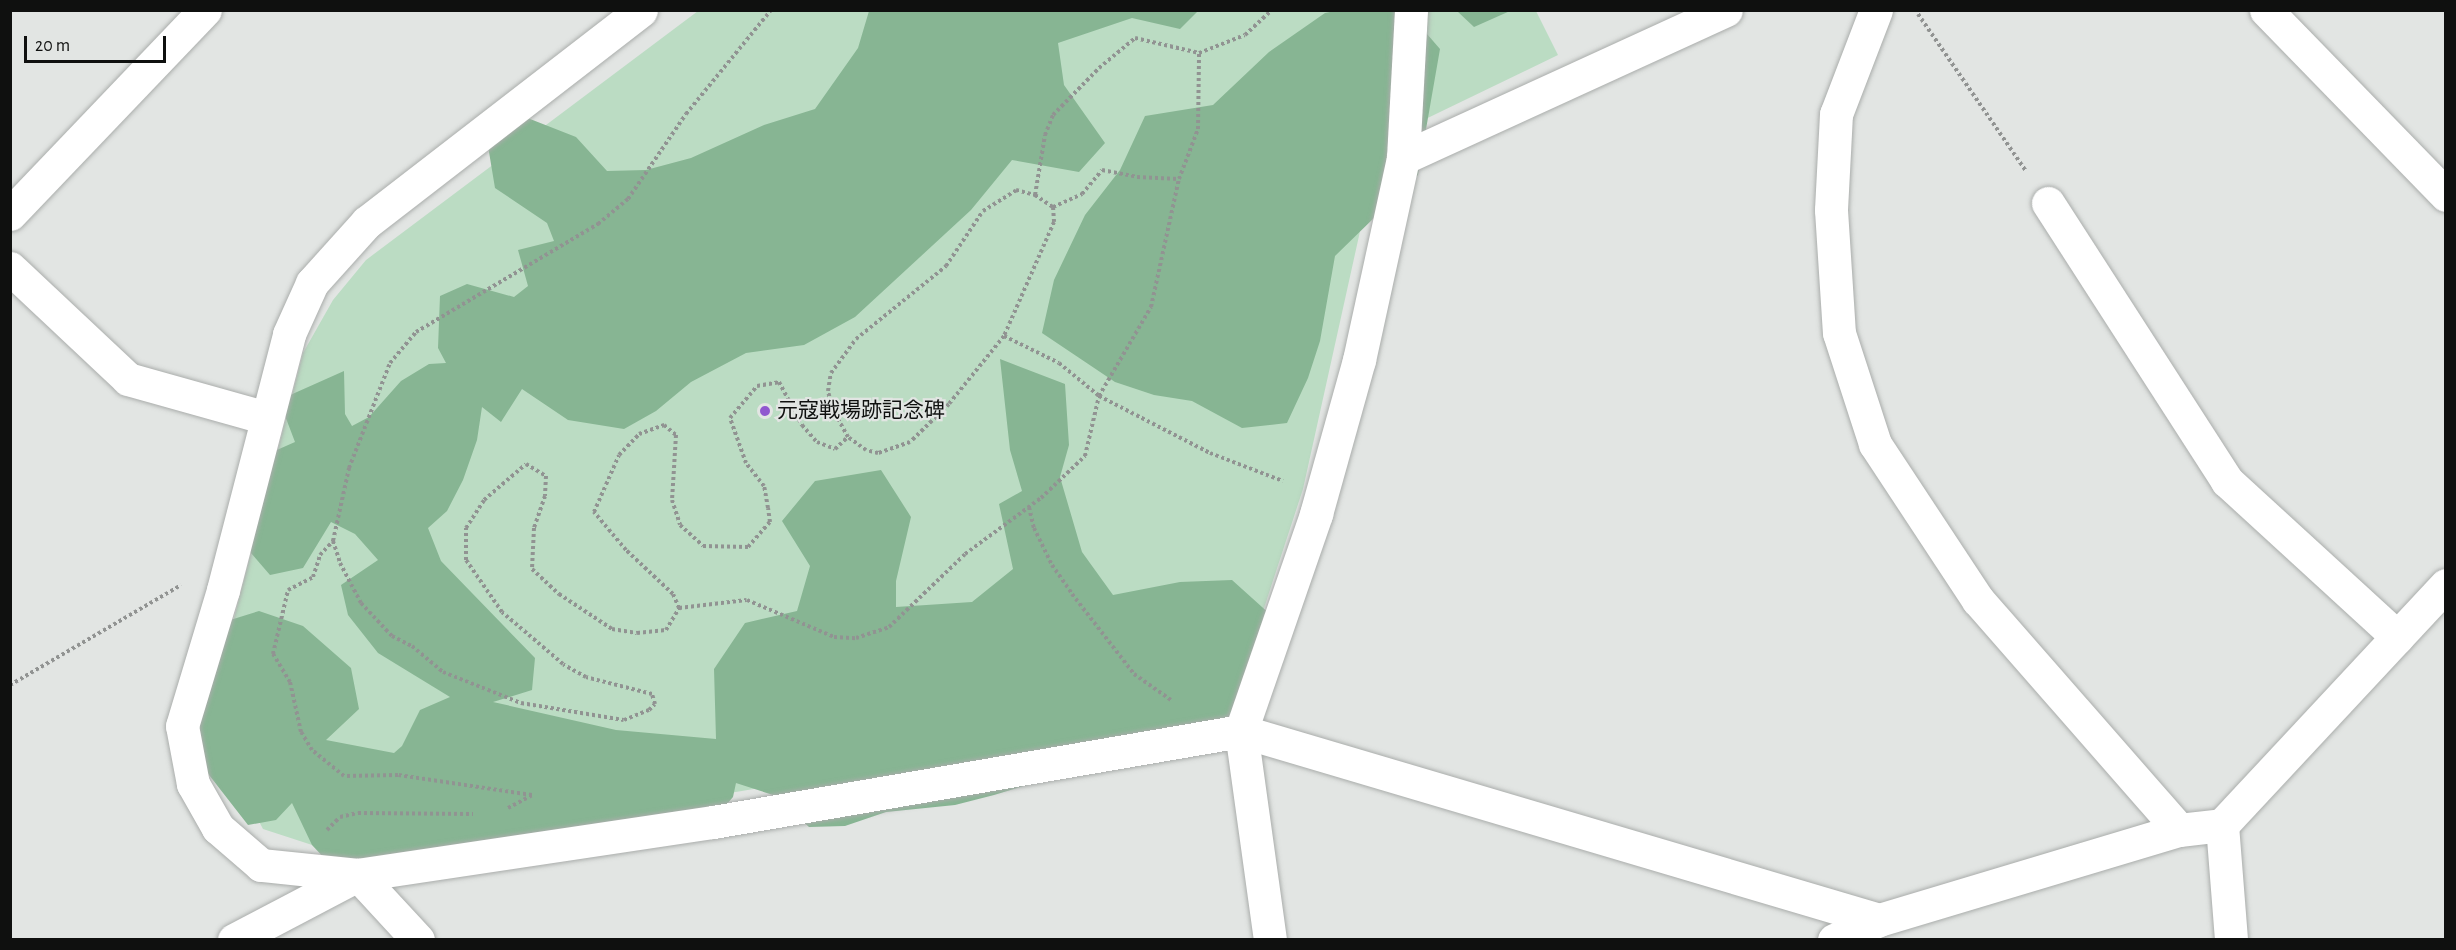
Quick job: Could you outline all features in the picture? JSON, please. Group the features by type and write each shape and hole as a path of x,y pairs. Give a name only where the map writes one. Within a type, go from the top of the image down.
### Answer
{"street":[{"path":"10,214 205,10"},
{"path":"641,10 367,222 312,283 289,334 231,555 182,726 194,784 218,828 261,866 358,875 713,822 1241,731 1879,920"},
{"path":"1270,939 1241,731 1319,503 1359,360 1402,158 1411,10"},
{"path":"1402,158 1726,10"},
{"path":"1876,10 1836,114 1831,210 1839,333 1875,444 1978,600 2179,830"},
{"path":"2266,10 2445,195"},
{"path":"2048,203 2227,481 2397,637"},
{"path":"10,268 128,379 267,418"},
{"path":"1834,939 1879,920 2179,830 2222,825 2445,585"},
{"path":"2222,825 2231,939"},
{"path":"234,939 358,875"},
{"path":"358,875 418,939"}],"path":[{"path":"502,811 532,795 398,775 344,776 312,750 301,732 290,682 273,654 288,590 313,577 320,555 333,541 350,468 390,363 416,332 598,224 628,199 686,114 771,10"},
{"path":"1035,195 1045,135 1053,115 1099,68 1135,38 1199,53 1245,35 1272,10"},
{"path":"1916,10 2048,203"},
{"path":"679,608 747,600 834,636 856,638 889,627 965,554 1029,507 1085,456 1099,396 1151,307 1179,180 1198,129 1199,53"},
{"path":"1053,207 1082,194 1102,170 1179,180"},
{"path":"1016,190 1035,195 1053,207 1054,222 1004,336 949,404 910,442 878,453 848,437 828,391 831,373 856,339 946,266 983,211 1016,190"},
{"path":"1004,336 1059,363 1099,396 1210,453 1293,485"},
{"path":"679,608 673,594 626,550 594,512 619,455 639,434 664,425 676,435 672,500 680,525 703,546 722,549 748,547 770,522 764,486 747,463 730,418 757,386 778,382 802,425 817,442 835,449 848,437"},
{"path":"333,541 340,563 361,603 392,636 412,646 443,672 539,706 624,720 649,710 655,704 652,694 586,676 563,664 502,612 466,560 466,528 484,500 526,464 546,476 545,496 534,528 532,569 546,582 612,629 638,633 666,630 679,608"},
{"path":"1029,507 1034,528 1052,565 1072,594 1134,674 1177,704"},
{"path":"10,684 231,555"},
{"path":"358,875 327,830 340,817 358,813 482,815"}],"green space":[{"path":"1340,10 1407,11 1440,49 1418,175 1335,256 1320,341 1308,378 1287,423 1242,428 1192,401 1154,395 1115,382 1042,333 1054,280 1085,215 1120,170 1145,116 1213,105 1269,52 1325,13"},
{"path":"698,11 1536,11 1558,55 1380,141 1303,489 1231,709 349,857 263,829 207,722 303,353 333,300 366,260"},
{"path":"869,11 1198,11 1180,29 1132,18 1058,43 1064,85 1105,143 1079,172 1012,160 971,210 855,317 804,345 746,353 691,382 656,411 624,429 568,420 522,389 501,422 482,407 477,440 463,480 447,511 428,528 441,561 535,658 532,690 493,702 616,730 716,739 714,669 745,623 797,611 810,566 782,521 815,481 881,470 911,517 896,581 896,607 972,602 1013,569 999,504 1022,491 1010,450 1000,359 1065,384 1069,445 1060,477 1082,552 1113,595 1180,582 1232,580 1272,616 1232,722 994,795 955,805 886,812 845,826 809,827 773,795 736,783 733,797 722,810 380,861 326,860 312,845 292,803 276,820 248,825 202,766 190,727 227,621 259,611 303,626 351,668 359,709 326,740 394,753 402,746 420,710 450,697 378,653 348,615 341,585 378,560 355,534 331,522 303,568 270,575 244,545 270,453 295,442 279,400 344,371 345,414 352,426 369,417 401,381 429,364 446,363 438,348 440,296 467,284 514,297 528,286 518,250 554,241 547,223 495,188 488,146 525,117 576,137 607,171 646,170 691,158 764,125 815,109 858,48"},
{"path":"1457,11 1510,11 1474,27"}],"place":[{"name":"元寇戦場跡記念碑","path":"765,411"}]}
